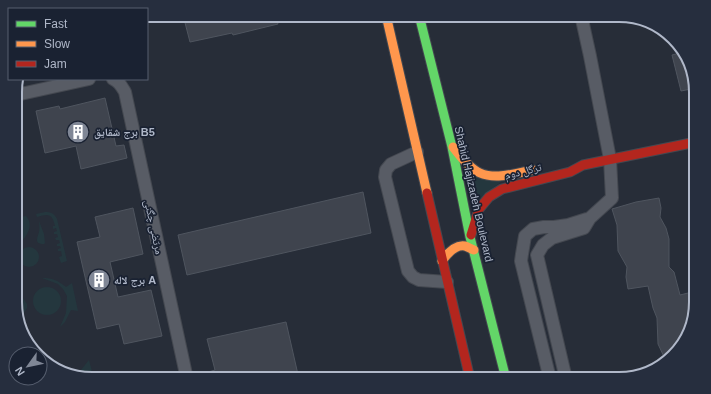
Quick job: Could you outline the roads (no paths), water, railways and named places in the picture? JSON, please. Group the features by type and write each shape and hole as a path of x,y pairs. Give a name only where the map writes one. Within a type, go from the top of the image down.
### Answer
{"main road":[{"path":"388,22 468,372"},
{"name":"Shahid Hajizadeh Boulevard","path":"421,22 452,147 470,237 504,372"},
{"name":"ترگل دوم","path":"565,164 583,165 689,143"},
{"name":"ترگل دوم","path":"452,147 471,167 481,173 493,175 512,174 542,168"},
{"name":"ترگل دوم","path":"470,237 479,209 489,197 502,189 570,172 583,165"},
{"path":"442,261 446,255 457,246 466,246 474,250"}],"street":[{"path":"564,372 537,255 543,244 552,238 584,228 590,218 612,198 610,159 583,22"},
{"path":"22,95 85,80"},
{"name":"مرتضی چگنی","path":"115,80 122,86 125,92 185,372"},
{"path":"417,152 391,164 386,170 385,177 408,271 413,277 419,280 447,282"},
{"path":"548,372 521,261 525,236 533,229 568,225 590,218"}],"place":[{"name":"برج شقایق B5","path":"78,132"},
{"name":"برج لاله A","path":"99,280"}]}
